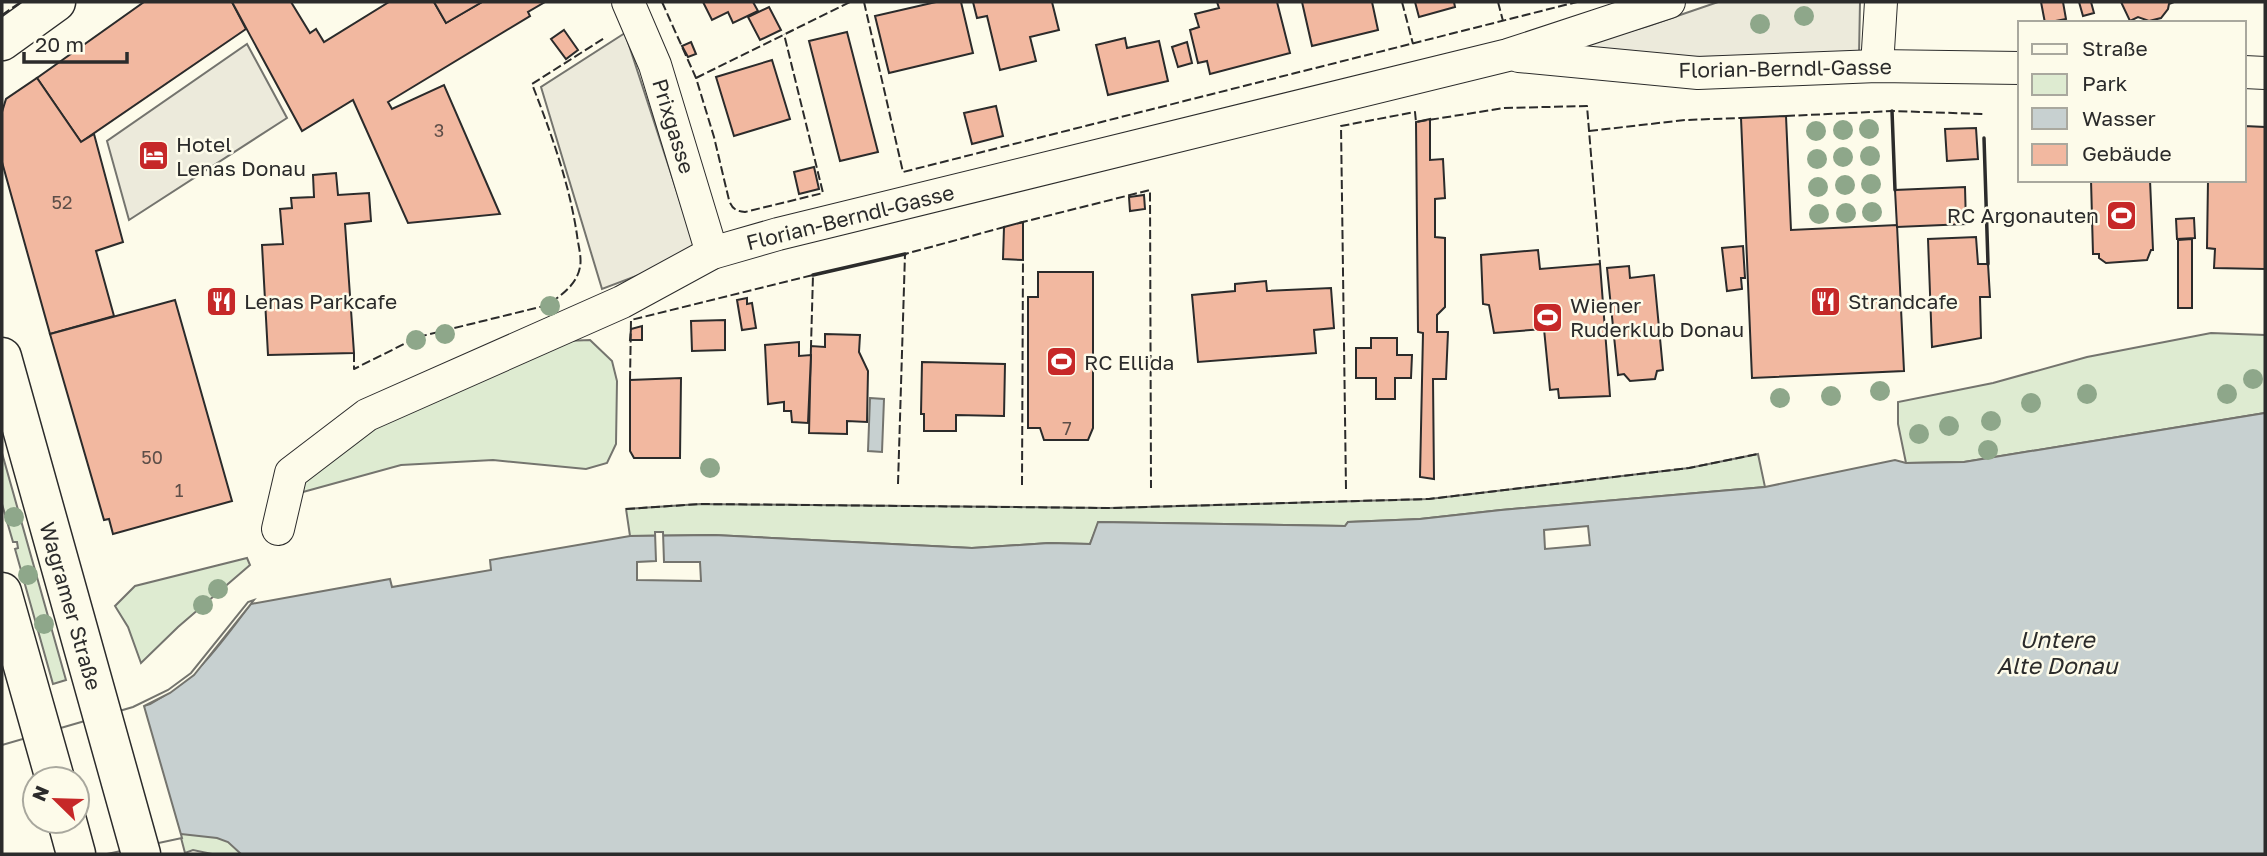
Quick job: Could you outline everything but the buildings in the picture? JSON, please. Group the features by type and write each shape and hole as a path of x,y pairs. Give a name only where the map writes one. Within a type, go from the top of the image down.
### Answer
{"main road":[{"path":"2,40 56,2"},
{"name":"Wagramer Straße","path":"2,357 141,852"},
{"path":"2,592 51,765"},
{"path":"71,835 76,854"}],"street":[{"name":"Prixgasse","path":"628,2 655,65 712,253"},
{"name":"Florian-Berndl-Gasse","path":"278,529 291,473 367,415 622,302 712,253 778,234 1508,55 1668,2"},
{"path":"1877,66 1881,2"},
{"name":"Florian-Berndl-Gasse","path":"1508,55 1698,73 1877,66 2018,68"},
{"path":"2246,72 2265,73"}],"green space":[{"path":"2211,333 2265,335 2265,413 1964,462 1906,463 1898,424 1898,402 1993,383 2087,357"},
{"path":"590,340 612,361 617,381 616,444 607,463 586,469 493,460 401,465 303,492 300,481 363,428 565,341"},
{"path":"2,453 66,680 53,684 15,549 18,548 17,542 13,542 2,504"},
{"path":"1758,454 1765,487 1420,519 1348,522 1345,526 1099,522 1090,544 1049,543 972,548 714,535 630,536 626,509 700,504 1109,508 1429,499 1689,468"},
{"path":"247,558 250,565 141,663 128,627 115,606 135,586"},
{"path":"212,829 256,854 212,854 193,850 185,853 180,834"}],"shaded area":[{"path":"1718,2 1860,2 1859,56 1683,57 1572,48 1648,26"},
{"path":"625,33 697,253 602,289 541,87"},
{"path":"247,44 287,118 129,220 107,141"}],"water":[{"path":"870,398 884,399 882,452 868,451"},
{"name":"Untere Alte Donau","path":"2265,413 2265,854 241,854 228,842 217,838 181,834 91,854 2,854 2,749 150,704 195,672 251,604 390,579 392,587 491,570 490,560 630,536 714,535 972,548 1049,543 1090,544 1098,522 1345,526 1348,522 1420,519 1765,487 1895,460 1906,463 1964,462"}],"pier":[{"path":"1588,526 1590,545 1545,549 1544,530"},
{"path":"655,532 663,532 664,562 700,562 701,581 637,580 637,562 656,561"},
{"path":"254,600 194,675 170,693 144,706 182,838 107,854 2,854 2,745 133,707 168,690 191,673 248,602"}],"fence":[{"path":"2,15 21,2"},
{"path":"662,2 696,78 729,200 739,211 745,212 823,193 784,34"},
{"path":"696,78 850,2"},
{"path":"864,2 903,172 1577,2"},
{"path":"1402,2 1413,44"},
{"path":"1498,2 1503,21"},
{"path":"354,353 354,369 418,337 544,306 561,295 575,280 580,251 574,215 559,158 532,84 606,37"},
{"path":"1346,489 1341,126 1415,112 1416,122 1504,108 1587,106 1600,264"},
{"path":"1786,116 1892,111 1983,114"},
{"path":"1589,131 1685,120 1741,118"},
{"path":"1019,223 1150,190 1151,488"},
{"path":"898,484 905,254 1008,226"},
{"path":"1022,485 1023,257"},
{"path":"630,380 631,320 813,275 811,346"},
{"path":"626,509 700,504 1109,508 1429,499 1689,468 1758,454"}],"wall":[{"path":"1892,111 1895,190"},
{"path":"1984,138 1988,264"},
{"path":"813,275 905,254"}],"place":[{"name":"Hotel Lenas Donau","path":"153,156"},
{"name":"RC Argonauten","path":"2122,215"},
{"name":"Lenas Parkcafe","path":"221,301"},
{"name":"Strandcafe","path":"1825,301"},
{"name":"Wiener Ruderklub Donau","path":"1547,317"},
{"name":"RC Ellida","path":"1061,362"}]}
